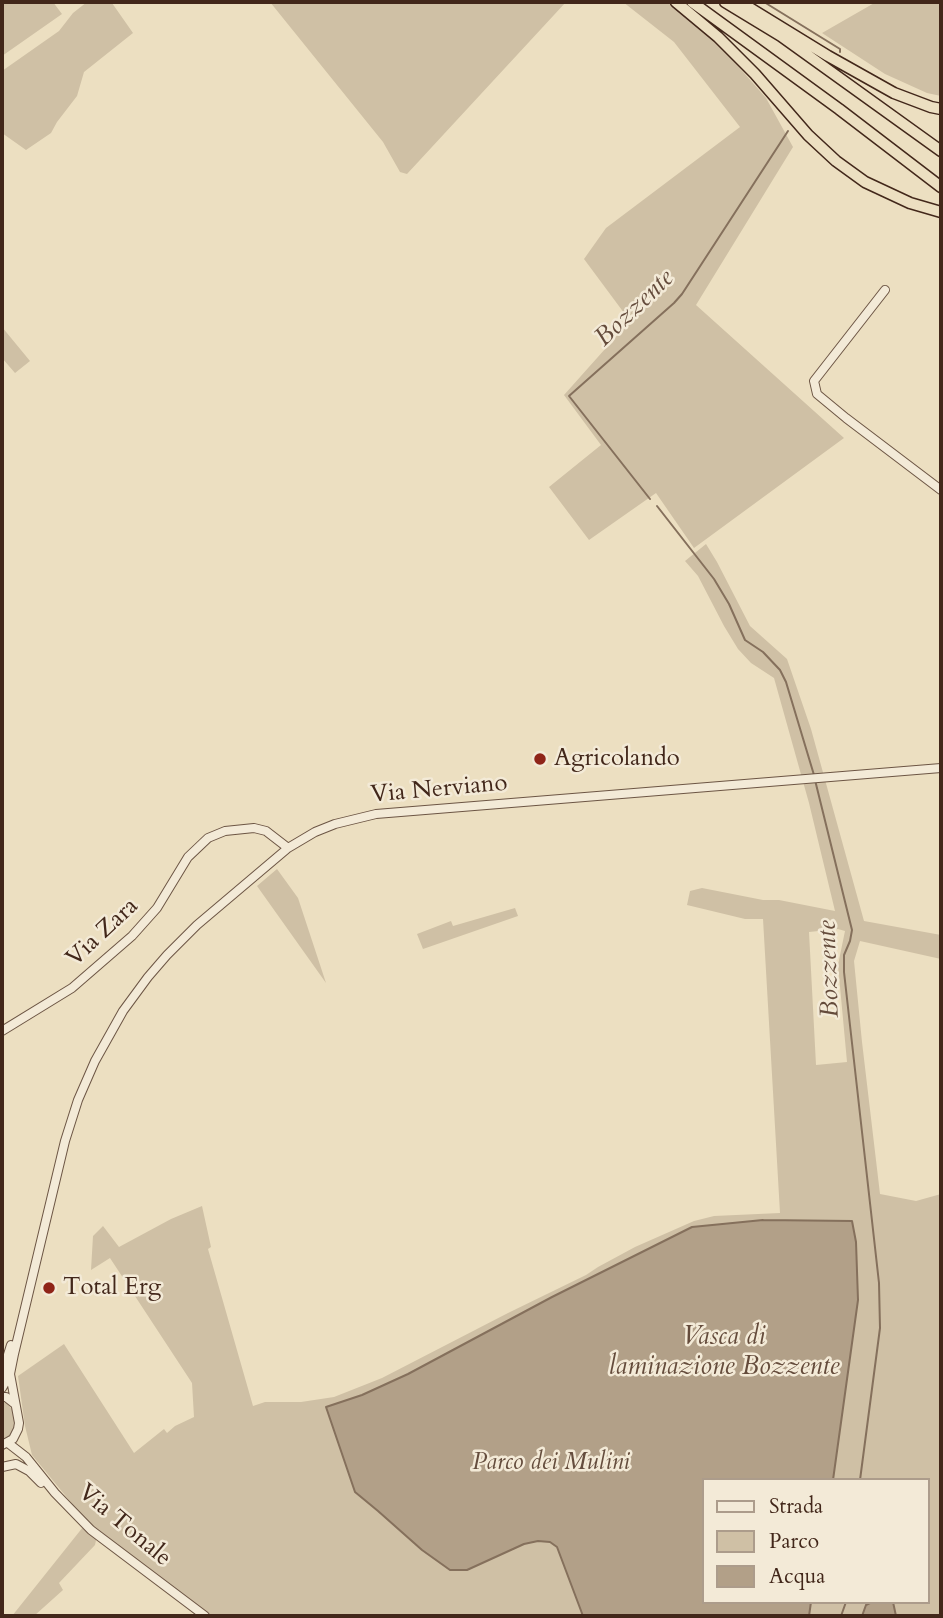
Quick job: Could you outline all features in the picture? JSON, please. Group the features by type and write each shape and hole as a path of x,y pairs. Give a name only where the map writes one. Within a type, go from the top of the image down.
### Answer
{"highway":[{"path":"676,2 718,37 755,74 808,135 836,161 864,181 910,203 941,212"},
{"path":"692,2 941,187"},
{"path":"725,2 781,36 941,151"},
{"path":"740,2 894,93 941,108"}],"street":[{"path":"885,290 814,381 817,394 941,490"},
{"name":"Via Nerviano","path":"6,1374 69,1127 83,1087 102,1048 131,1000 162,960 197,925 288,848 325,828 376,814 941,768"},
{"name":"Via Zara","path":"2,1031 72,988 132,936 157,908 188,857 206,839 225,831 254,828 266,831 288,848"},
{"path":"2,1388 6,1374"},
{"path":"4,1444 13,1439 19,1423 6,1374"},
{"path":"2,1397 15,1404"},
{"path":"17,1432 26,1457"},
{"path":"4,1444 26,1457"},
{"name":"Via Tonale","path":"26,1457 55,1493 91,1530 205,1616"},
{"path":"2,1467 16,1464 22,1466 55,1493"}],"green space":[{"path":"2,2 53,2 62,14 2,56"},
{"path":"87,2 114,2 112,3 133,33 84,72 77,96 51,133 26,150 2,133 2,71 59,31 73,13"},
{"path":"270,2 566,2 407,174 400,172 383,142"},
{"path":"623,2 667,2 710,34 766,98 793,147 696,305 844,438 694,548 656,493 589,540 549,487 601,445 564,395 630,321 584,259 606,228 740,127 674,42"},
{"path":"876,2 941,2 941,96 927,93 885,74 822,33"},
{"path":"2,327 30,361 15,373 2,358"},
{"name":"Parco dei Mulini","path":"706,544 750,626 787,659 811,729 864,921 941,935 941,959 860,941 854,961 880,1194 916,1201 941,1194 941,1616 208,1616 98,1531 95,1545 59,1583 63,1590 34,1616 12,1616 87,1522 32,1455 18,1376 64,1344 134,1453 164,1429 167,1433 194,1417 192,1383 110,1258 91,1270 93,1236 103,1226 119,1247 202,1206 211,1247 208,1249 253,1406 265,1402 301,1402 334,1397 382,1378 586,1275 635,1247 694,1221 714,1216 780,1213 763,919 745,919 687,905 690,891 702,888 835,911 809,803 774,678 751,663 738,649 698,576 685,561","holes":["838,929 845,931 838,965 847,1062 816,1065 809,932"]},
{"path":"277,869 298,898 326,983 257,886"},
{"path":"515,908 518,916 423,949 417,934 451,921 453,926"},
{"path":"2,1402 7,1403 14,1412 14,1431 6,1438 2,1438"}],"water":[{"name":"Vasca di laminazione Bozzente","path":"763,1220 852,1221 856,1242 858,1300 833,1478 702,1478 702,1604 811,1604 809,1616 583,1616 557,1547 550,1542 524,1544 467,1570 450,1570 422,1550 355,1492 326,1407 362,1395 408,1374 552,1297 692,1227"},
{"path":"893,1604 896,1616 862,1616 866,1605"}],"waterway":[{"name":"Bozzente","path":"764,2 840,49 840,52"},
{"name":"Bozzente","path":"650,499 569,396 682,294 788,131"},
{"name":"Bozzente","path":"657,506 714,579 745,640 763,652 780,670 814,775"},
{"name":"Bozzente","path":"815,780 852,930 844,955 844,972 879,1283 880,1328 860,1478"},
{"name":"Bozzente","path":"841,1616 845,1604"}],"place":[{"name":"Agricolando","path":"540,759"},
{"name":"Total Erg","path":"49,1288"}]}
